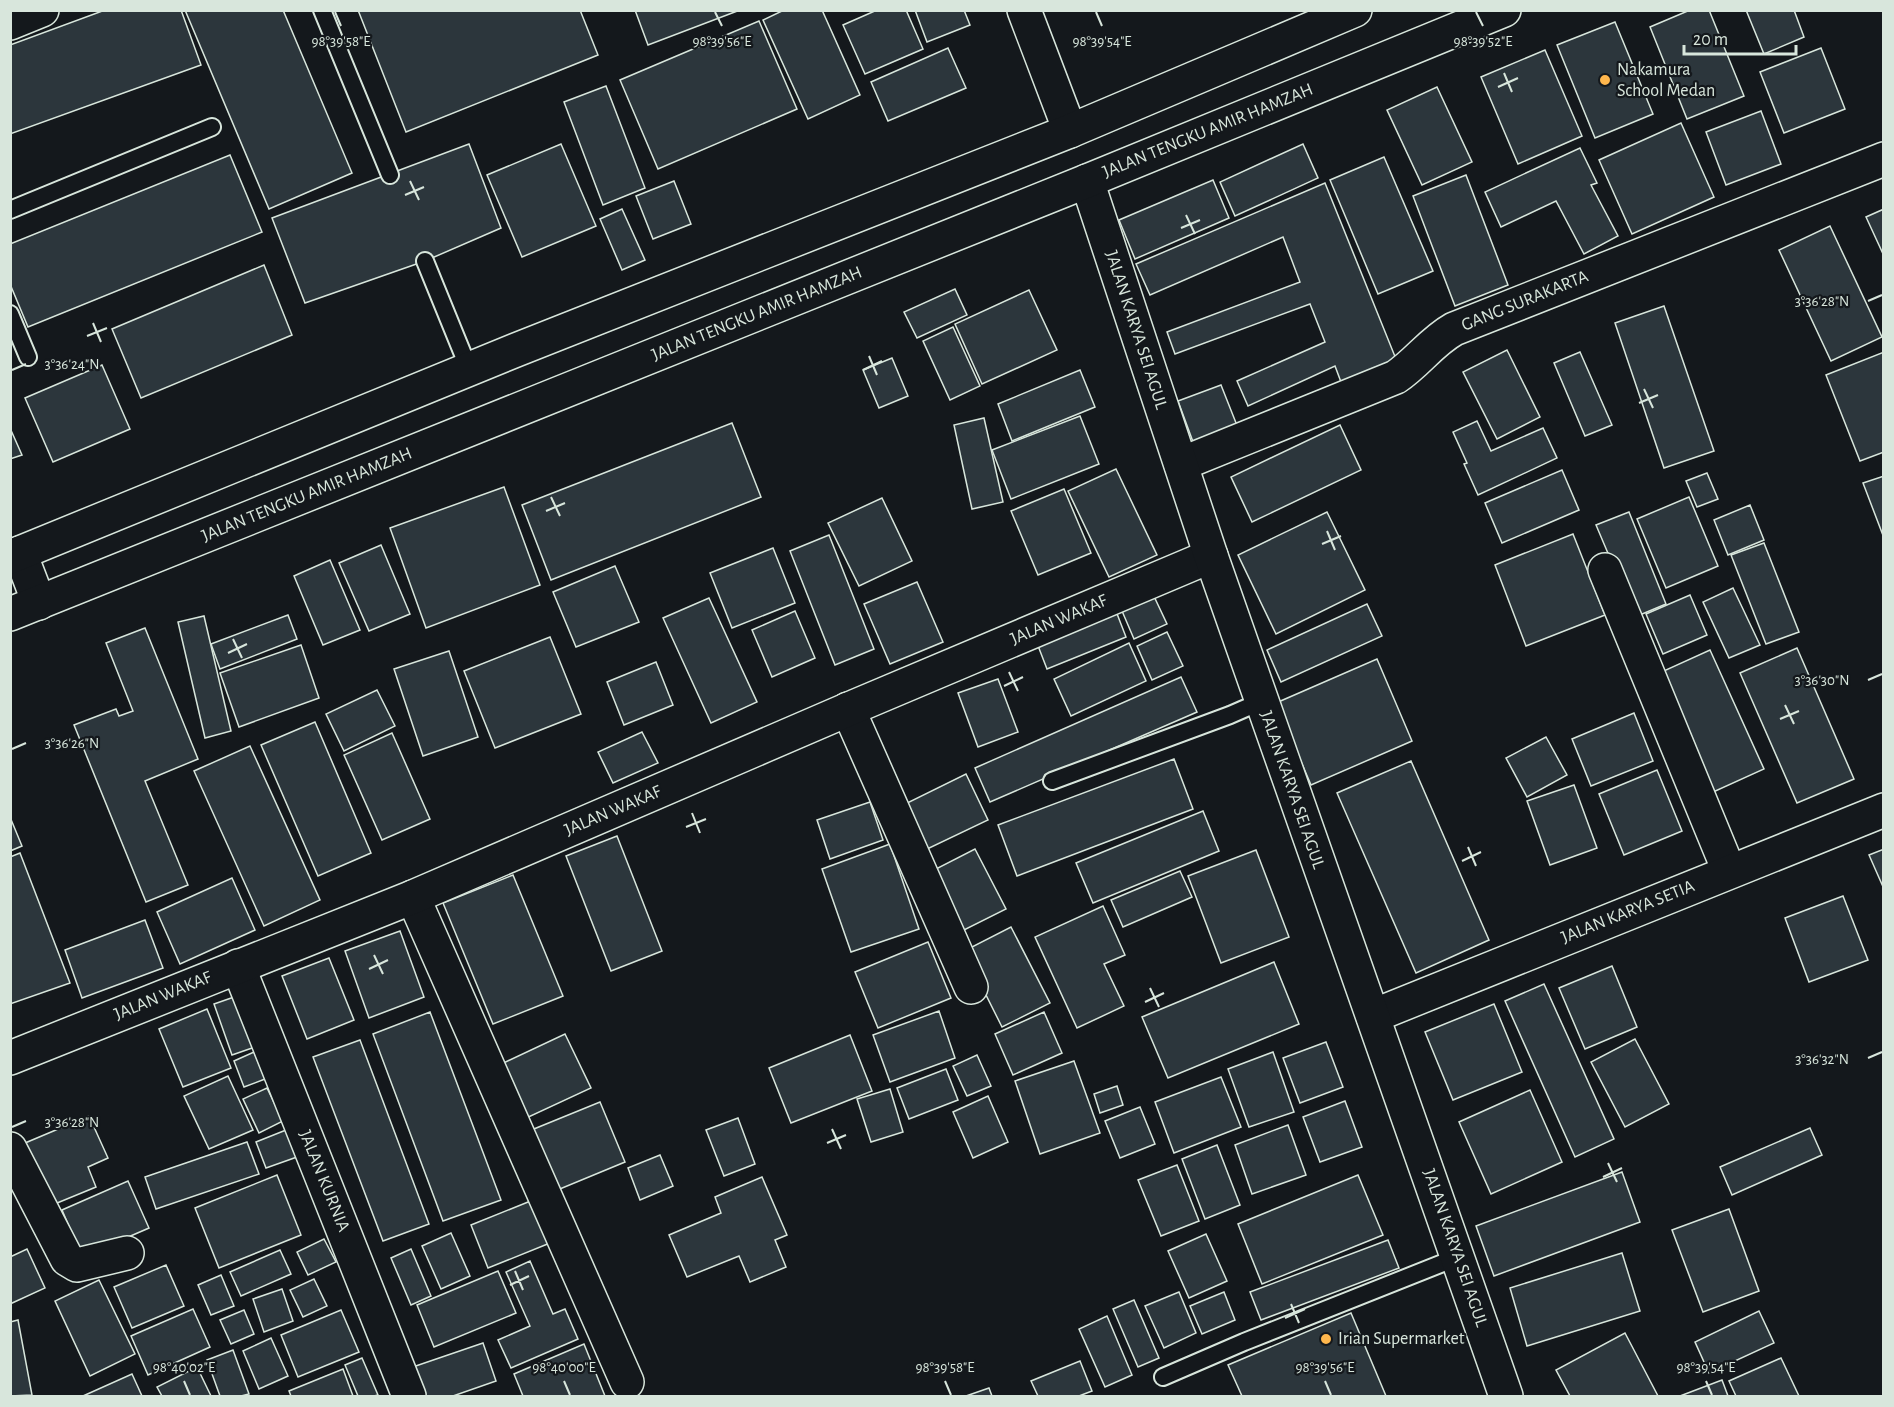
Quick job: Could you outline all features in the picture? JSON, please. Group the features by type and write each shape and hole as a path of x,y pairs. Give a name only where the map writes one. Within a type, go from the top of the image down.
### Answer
{"street":[{"path":"10,23 42,10"},
{"path":"1024,10 1070,131"},
{"path":"25,609 15,555 469,369 1070,131 1355,10"},
{"name":"JALAN TENGKU AMIR HAMZAH","path":"25,609 1087,181 1504,10"},
{"name":"GANG SURAKARTA","path":"1181,464 1396,376 1413,365 1437,338 1454,329 1884,159"},
{"name":"JALAN KARYA SEI AGUL","path":"1087,181 1211,556 1506,1396"},
{"name":"JALAN WAKAF","path":"10,1058 413,897 848,709 1211,556"},
{"path":"1605,570 1729,871"},
{"path":"848,709 971,987"},
{"name":"JALAN KARYA SETIA","path":"1373,1016 1884,810"},
{"path":"413,897 627,1382"},
{"name":"JALAN KURNIA","path":"238,966 409,1396"},
{"path":"10,1149 67,1259 77,1265 127,1253"}],"lane":[{"path":"322,10 390,175"},
{"path":"10,210 212,126"},
{"path":"425,261 469,369"},
{"path":"10,314 28,357"},
{"path":"1052,781 1262,701"},
{"path":"1163,1377 1244,1342 1458,1257"}],"building":[{"path":"105,10 181,10 201,65 10,134 10,45"},
{"path":"185,10 283,10 352,173 269,209"},
{"path":"358,10 580,10 598,55 406,132"},
{"path":"635,10 740,10 648,45"},
{"path":"784,10 822,10 860,95 808,119 763,20"},
{"path":"877,10 906,10 923,49 865,74 843,25"},
{"path":"915,10 964,10 970,25 927,42"},
{"path":"1690,10 1709,10 1744,96 1687,119 1650,27"},
{"path":"1746,10 1794,10 1804,37 1764,54"},
{"path":"759,21 797,109 658,169 620,80"},
{"name":"Nakamura School Medan","path":"1615,22 1653,114 1595,138 1557,45"},
{"path":"948,48 966,88 888,121 871,82"},
{"path":"1821,48 1845,109 1784,133 1760,72"},
{"path":"1545,50 1582,136 1518,164 1481,77"},
{"path":"606,86 645,188 603,205 564,102"},
{"path":"1437,87 1472,162 1422,185 1387,110"},
{"path":"1761,111 1781,164 1726,185 1706,132"},
{"path":"1681,123 1714,197 1632,234 1599,160"},
{"path":"469,144 501,228 425,261 305,303 272,218"},
{"path":"561,144 596,226 522,257 487,175"},
{"path":"1303,144 1318,178 1235,216 1220,182"},
{"path":"1580,148 1597,183 1591,185 1618,236 1584,254 1556,201 1501,227 1485,192"},
{"path":"230,155 262,232 28,327 10,284 10,244"},
{"path":"1384,157 1433,271 1378,294 1330,180"},
{"path":"1466,175 1508,285 1455,306 1413,196"},
{"path":"1213,180 1229,218 1135,259 1119,220"},
{"path":"674,181 691,224 653,239 636,196"},
{"path":"1325,183 1396,359 1341,382 1335,366 1248,406 1237,381 1325,342 1310,304 1175,354 1167,332 1300,282 1283,237 1150,295 1136,264"},
{"path":"622,209 645,260 622,270 600,219"},
{"path":"1884,209 1884,256 1866,217"},
{"path":"1830,226 1882,337 1831,361 1779,250"},
{"path":"264,265 292,335 141,398 112,329"},
{"path":"955,289 967,315 917,338 904,312"},
{"path":"1029,290 1057,350 982,384 955,324"},
{"path":"1664,306 1714,451 1664,468 1615,323"},
{"path":"953,327 980,386 950,400 923,341"},
{"path":"1507,350 1540,417 1497,439 1463,372"},
{"path":"1580,352 1612,425 1585,436 1554,363"},
{"path":"1884,352 1884,452 1860,461 1826,375"},
{"path":"892,358 908,396 879,408 863,370"},
{"path":"102,365 130,429 53,462 25,398"},
{"path":"1080,370 1095,407 1012,441 998,404"},
{"path":"1221,385 1240,433 1196,450 1178,401"},
{"path":"1080,416 1099,464 1011,499 992,450"},
{"path":"984,418 1003,502 972,509 954,425"},
{"path":"1477,421 1491,451 1543,428 1557,458 1478,495 1453,432"},
{"path":"732,423 761,497 551,580 522,505"},
{"path":"1340,425 1361,470 1252,522 1231,477"},
{"path":"10,428 22,455 10,459"},
{"path":"1116,469 1157,555 1109,577 1068,491"},
{"path":"1562,470 1579,510 1502,543 1485,503"},
{"path":"1707,473 1718,499 1697,507 1686,481"},
{"path":"1884,476 1884,538 1863,483"},
{"path":"504,487 540,585 426,628 390,528"},
{"path":"1064,489 1091,553 1038,575 1011,511"},
{"path":"1689,497 1718,566 1666,588 1637,519"},
{"path":"882,498 912,561 859,586 828,523"},
{"path":"1750,505 1764,540 1728,555 1714,520"},
{"path":"1327,512 1365,590 1276,634 1238,555"},
{"path":"1629,512 1666,604 1635,617 1596,525"},
{"path":"1573,534 1605,615 1526,646 1495,565"},
{"path":"829,535 874,649 835,665 790,551"},
{"path":"1764,543 1799,632 1766,644 1731,555"},
{"path":"381,545 410,614 369,631 339,563"},
{"path":"773,548 795,603 732,628 710,573"},
{"path":"330,560 360,630 323,645 294,576"},
{"path":"615,566 639,622 576,647 553,592"},
{"path":"917,582 943,642 890,664 864,604"},
{"path":"1733,588 1760,645 1729,658 1703,602"},
{"path":"1151,590 1167,624 1134,639 1119,604"},
{"path":"1690,595 1707,635 1663,654 1646,614"},
{"path":"709,598 757,702 711,723 663,618"},
{"path":"1367,604 1382,636 1281,682 1267,650"},
{"path":"1114,606 1126,637 1047,669 1035,638"},
{"path":"795,611 815,658 772,677 752,630"},
{"path":"288,615 297,639 220,669 211,644"},
{"path":"204,616 231,731 205,738 178,622"},
{"path":"145,628 198,759 145,781 188,885 146,902 74,725 116,709 119,716 133,711 106,643"},
{"path":"1167,632 1183,666 1152,680 1137,646"},
{"path":"550,637 581,714 495,748 464,671"},
{"path":"1129,643 1146,681 1071,716 1054,679"},
{"path":"301,645 319,698 239,727 220,673"},
{"path":"1797,648 1854,779 1797,803 1740,673"},
{"path":"1710,650 1764,769 1711,793 1657,674"},
{"path":"449,651 478,737 423,756 394,669"},
{"path":"1377,659 1412,741 1311,785 1276,703"},
{"path":"656,662 673,705 624,725 607,682"},
{"path":"1181,677 1197,712 990,802 975,768"},
{"path":"998,679 1018,732 978,747 958,693"},
{"path":"377,690 395,726 344,751 326,714"},
{"path":"1634,713 1653,761 1591,786 1572,739"},
{"path":"315,722 371,853 318,876 261,745"},
{"path":"642,732 658,763 613,783 598,752"},
{"path":"392,733 430,819 382,840 344,755"},
{"path":"1546,737 1567,775 1527,797 1506,758"},
{"path":"250,746 320,900 264,926 194,771"},
{"path":"1174,759 1193,809 1017,876 998,825"},
{"path":"1411,761 1489,940 1416,973 1337,793"},
{"path":"1657,770 1682,831 1624,855 1599,794"},
{"path":"966,774 988,820 923,851 901,806"},
{"path":"1574,785 1597,848 1550,865 1527,801"},
{"path":"870,802 883,840 830,859 817,820"},
{"path":"1203,811 1219,851 1093,903 1076,863"},
{"path":"10,817 22,846 10,851"},
{"path":"617,836 662,951 611,971 566,856"},
{"path":"890,844 919,929 851,952 822,869"},
{"path":"975,849 1006,909 960,932 930,872"},
{"path":"1884,849 1884,889 1869,855"},
{"path":"1256,850 1289,937 1221,963 1188,876"},
{"path":"20,853 70,983 10,1004 10,857"},
{"path":"1180,871 1192,897 1123,927 1111,900"},
{"path":"513,875 563,996 493,1024 443,903"},
{"path":"232,878 255,930 180,964 157,912"},
{"path":"1843,896 1868,960 1809,982 1785,918"},
{"path":"1103,906 1125,955 1104,964 1124,1006 1077,1028 1035,937"},
{"path":"145,920 163,968 82,998 65,950"},
{"path":"1011,927 1050,1003 1002,1027 964,951"},
{"path":"400,931 424,997 369,1018 345,951"},
{"path":"928,942 951,998 878,1028 855,972"},
{"path":"329,958 354,1020 307,1039 282,976"},
{"path":"1274,962 1299,1024 1168,1078 1142,1017"},
{"path":"1612,966 1637,1027 1585,1049 1559,988"},
{"path":"1544,984 1614,1139 1575,1157 1505,1001"},
{"path":"237,996 255,1047 232,1055 214,1004"},
{"path":"1494,1004 1522,1072 1453,1100 1425,1032"},
{"path":"207,1009 231,1068 183,1087 159,1029"},
{"path":"939,1011 955,1058 890,1082 873,1035"},
{"path":"430,1012 501,1200 443,1221 373,1034"},
{"path":"1044,1012 1062,1053 1013,1075 995,1034"},
{"path":"565,1034 591,1088 522,1120 497,1066"},
{"path":"850,1035 872,1091 791,1123 769,1068"},
{"path":"1635,1039 1669,1104 1625,1127 1591,1062"},
{"path":"360,1040 429,1224 383,1241 313,1057"},
{"path":"1326,1042 1343,1087 1300,1103 1283,1058"},
{"path":"254,1052 265,1079 244,1087 234,1061"},
{"path":"1273,1052 1294,1112 1249,1127 1228,1069"},
{"path":"977,1055 991,1086 967,1096 953,1066"},
{"path":"1074,1061 1100,1133 1040,1154 1015,1081"},
{"path":"946,1069 958,1100 909,1119 897,1088"},
{"path":"228,1076 253,1130 209,1149 184,1096"},
{"path":"1221,1077 1241,1127 1174,1153 1155,1102"},
{"path":"1117,1086 1123,1105 1100,1113 1094,1094"},
{"path":"267,1088 283,1121 259,1133 243,1099"},
{"path":"890,1089 903,1132 871,1142 857,1099"},
{"path":"1530,1090 1562,1162 1491,1194 1459,1122"},
{"path":"988,1096 1008,1142 973,1158 953,1112"},
{"path":"1345,1101 1362,1147 1320,1162 1303,1117"},
{"path":"600,1102 625,1162 555,1191 529,1131"},
{"path":"1140,1107 1155,1144 1120,1158 1105,1121"},
{"path":"89,1116 108,1158 88,1167 96,1187 45,1208 18,1146"},
{"path":"738,1118 755,1164 724,1176 706,1130"},
{"path":"1288,1125 1306,1175 1252,1194 1235,1145"},
{"path":"1810,1128 1822,1155 1732,1195 1720,1167"},
{"path":"286,1130 297,1157 266,1168 256,1142"},
{"path":"247,1142 259,1174 156,1209 145,1177"},
{"path":"1217,1145 1240,1205 1205,1219 1182,1159"},
{"path":"660,1155 673,1186 640,1200 628,1168"},
{"path":"1177,1165 1199,1221 1161,1236 1138,1180"},
{"path":"1622,1172 1640,1222 1494,1276 1476,1226"},
{"path":"277,1175 301,1235 219,1268 195,1208"},
{"path":"1358,1175 1383,1235 1262,1284 1238,1224"},
{"path":"762,1177 787,1235 775,1240 786,1267 750,1282 739,1256 687,1277 669,1235 721,1213 715,1197"},
{"path":"128,1181 149,1228 82,1257 62,1210"},
{"path":"533,1200 550,1243 488,1268 471,1225"},
{"path":"1729,1209 1759,1291 1703,1312 1672,1230"},
{"path":"451,1233 470,1276 441,1289 422,1246"},
{"path":"1206,1234 1227,1281 1189,1298 1168,1251"},
{"path":"324,1239 336,1262 308,1275 297,1252"},
{"path":"1388,1240 1399,1268 1261,1320 1250,1292"},
{"path":"27,1249 45,1288 10,1304 10,1257"},
{"path":"411,1249 431,1296 411,1305 391,1258"},
{"path":"280,1250 291,1274 241,1296 230,1272"},
{"path":"1622,1253 1640,1311 1527,1346 1510,1288"},
{"path":"530,1261 553,1314 565,1309 578,1339 511,1368 498,1340 530,1326 506,1272"},
{"path":"166,1265 184,1306 132,1328 114,1287"},
{"path":"498,1271 516,1313 434,1347 417,1305"},
{"path":"221,1275 234,1306 211,1315 198,1285"},
{"path":"314,1279 327,1306 303,1317 290,1290"},
{"path":"99,1280 135,1354 90,1376 55,1301"},
{"path":"282,1289 293,1321 264,1332 253,1299"},
{"path":"1179,1292 1196,1333 1164,1348 1145,1306"},
{"path":"1224,1292 1235,1320 1202,1334 1190,1306"},
{"path":"1134,1300 1159,1358 1138,1367 1113,1309"},
{"path":"193,1309 210,1347 148,1375 131,1336"},
{"path":"244,1310 254,1334 231,1344 220,1320"},
{"path":"341,1310 359,1352 298,1377 281,1335"},
{"path":"1759,1311 1774,1343 1709,1373 1695,1342"},
{"name":"Irian Supermarket","path":"1351,1313 1386,1396 1242,1396 1228,1365"},
{"path":"1107,1316 1132,1375 1105,1387 1079,1329"},
{"path":"18,1320 32,1395 10,1396 10,1322"},
{"path":"1625,1333 1658,1396 1570,1396 1556,1370"},
{"path":"271,1338 288,1376 259,1389 243,1351"},
{"path":"483,1343 496,1381 453,1396 413,1396 404,1370"},
{"path":"584,1344 605,1396 523,1396 514,1374"},
{"path":"233,1350 249,1394 220,1396 207,1360"},
{"path":"362,1358 378,1395 358,1396 345,1365"},
{"path":"1781,1358 1799,1396 1736,1396 1729,1381"},
{"path":"1080,1361 1092,1391 1079,1396 1038,1396 1031,1381"},
{"path":"197,1367 211,1396 162,1396 157,1387"},
{"path":"343,1369 353,1396 291,1396 289,1391"},
{"path":"132,1374 142,1396 83,1396"},
{"path":"1722,1380 1728,1396 1680,1396"},
{"path":"989,1388 992,1396 966,1396"}],"place":[{"name":"Nakamura School Medan","path":"1605,80"},
{"name":"Irian Supermarket","path":"1326,1339"}]}
